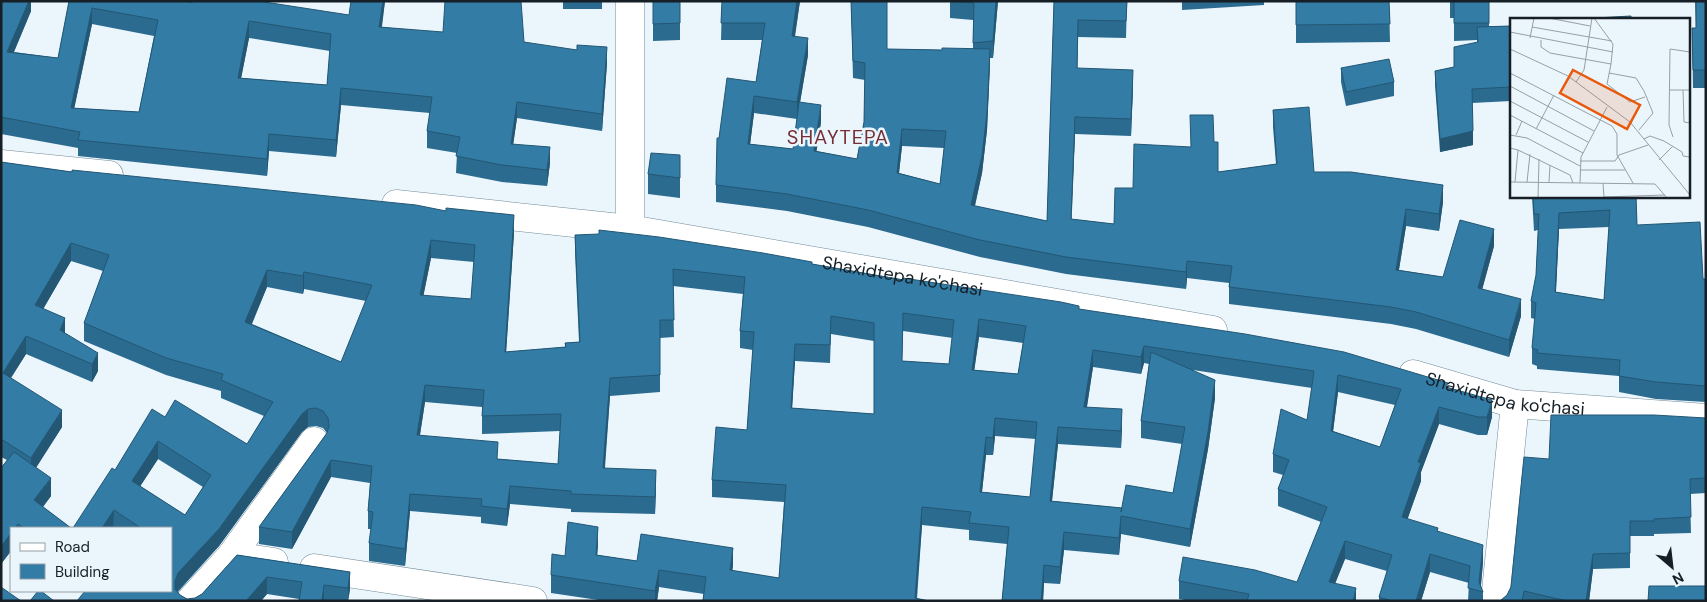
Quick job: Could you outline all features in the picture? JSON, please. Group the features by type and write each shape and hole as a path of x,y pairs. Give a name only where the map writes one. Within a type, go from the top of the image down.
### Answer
{"street":[{"path":"630,1 630,229"},
{"path":"1,164 129,177"},
{"name":"Shaxidtepa ko'chasi","path":"375,202 630,229 1240,335"},
{"name":"Shaxidtepa ko'chasi","path":"1385,365 1515,404 1706,418"},
{"path":"1495,601 1515,404"},
{"path":"190,601 232,556 314,441"},
{"path":"232,556 533,601"}],"building":[{"path":"1,1 29,1 7,52 58,58 69,1 182,1 193,3 194,1 258,1 349,15 351,1 383,1 379,27 443,32 445,1 521,1 524,42 577,50 577,45 607,47 602,114 517,102 511,144 550,147 547,170 502,165 456,156 460,137 427,131 432,97 341,88 336,140 269,134 267,159 78,140 80,132 1,117","holes":["92,8 158,20 139,112 71,108","249,21 331,34 327,85 238,78"]},
{"path":"653,1 680,1 680,23 653,24"},
{"path":"722,1 797,1 792,36 808,38 797,102 754,96 748,144 793,149 799,102 821,105 814,151 857,159 864,122 865,63 853,61 851,1 887,1 887,49 990,49 987,113 982,156 971,205 1047,221 1054,1 1127,1 1126,21 1078,20 1077,68 1133,70 1131,119 1075,117 1071,219 1114,224 1115,188 1133,188 1134,144 1191,147 1190,115 1213,115 1214,142 1218,142 1218,172 1277,164 1273,110 1309,107 1314,172 1351,172 1443,185 1439,214 1406,209 1396,270 1443,277 1460,220 1494,229 1478,288 1521,299 1509,340 1416,312 1391,307 1229,287 1232,266 1187,261 1186,272 1066,257 980,240 868,210 787,194 716,185 717,138 719,138 727,78 756,82 765,23 721,23","holes":["902,129 946,131 940,184 897,173"]},
{"path":"951,1 996,1 993,41 973,43 974,3"},
{"path":"1296,1 1389,1 1390,24 1296,25"},
{"path":"1454,1 1489,1 1489,23 1454,23"},
{"path":"1696,1 1706,1 1706,70 1693,70 1692,28 1696,28"},
{"path":"1631,16 1631,18 1596,18"},
{"path":"1510,26 1510,87 1472,89 1473,131 1440,139 1435,71 1454,67 1454,47 1478,42 1477,27"},
{"path":"1389,59 1394,82 1346,92 1341,68"},
{"path":"651,153 680,155 680,178 648,174"},
{"path":"1,162 72,172 72,170 416,205 446,211 446,208 514,215 505,352 566,347 565,343 580,342 575,235 599,234 599,230 763,253 812,262 812,264 903,280 903,278 1061,302 1079,306 1079,309 1245,334 1344,352 1448,383 1446,387 1492,400 1487,417 1478,417 1439,407 1418,462 1421,463 1402,517 1438,528 1437,531 1483,545 1479,582 1483,592 1468,588 1470,566 1430,554 1416,601 1392,601 1379,597 1392,555 1345,541 1329,582 1356,588 1353,601 1247,601 1249,594 1179,581 1183,557 1255,570 1297,582 1327,507 1278,489 1289,460 1273,454 1281,409 1307,420 1314,371 1144,346 1141,357 1093,350 1084,407 1122,409 1121,431 1058,427 1050,501 1122,508 1126,485 1173,493 1185,427 1141,421 1151,352 1215,380 1208,432 1190,529 1121,516 1119,538 1064,532 1060,567 1044,565 1041,601 1002,601 1009,527 969,523 971,512 922,507 915,598 929,601 706,601 703,600 706,577 659,570 655,591 551,575 552,554 565,556 568,522 598,527 596,555 637,561 641,534 733,548 730,570 779,578 786,485 712,480 716,427 747,430 754,332 740,331 745,277 673,269 674,320 660,320 660,375 610,378 603,468 656,470 655,497 571,494 571,491 510,486 507,509 481,506 482,499 410,494 405,549 369,543 373,512 368,511 372,466 331,460 292,532 259,527 327,433 329,426 328,418 323,411 316,408 308,409 302,414 219,529 178,573 175,589 187,599 195,598 202,594 237,555 350,572 348,588 324,585 322,601 299,601 302,582 267,577 246,601 77,601 84,592 172,592 172,527 140,527 114,510 103,527 74,527 112,468 115,470 152,409 165,417 175,400 247,444 273,402 221,380 223,374 166,358 84,323 109,255 71,243 35,305 65,318 60,330 98,353 92,364 26,336 3,373 62,410 31,458 1,439","holes":["431,240 475,245 471,299 420,295","267,270 303,276 304,272 372,285 341,362 245,322","903,313 954,320 949,364 902,361","831,316 874,323 874,414 791,408 795,344 830,345","979,319 1026,326 1018,374 972,370","1338,375 1401,389 1380,447 1331,431","425,385 484,390 482,416 561,414 558,464 497,459 498,442 417,435","995,418 1037,422 1030,497 980,492 986,437 993,438","158,441 211,475 185,515 132,481"]},
{"path":"1533,198 1636,198 1637,225 1700,222 1703,279 1706,279 1706,386 1656,382 1619,376 1620,360 1537,353 1538,350 1532,348 1536,303 1531,301 1536,275 1539,214 1534,214","holes":["1610,210 1604,300 1555,292 1559,213"]},
{"path":"1551,415 1654,415 1706,418 1706,478 1690,479 1691,517 1654,519 1654,521 1630,521 1630,553 1593,554 1586,601 1567,601 1524,591 1522,601 1503,601 1501,600 1507,595 1511,587 1524,457 1549,459"},
{"path":"14,452 51,478 34,500 70,527 22,527 18,524 16,527 10,527 10,534 1,547 1,468"},
{"path":"1649,586 1706,586 1706,601 1648,601"},
{"path":"1,587 21,601 1,601"},
{"path":"37,592 42,592 54,601 30,601"}],"district":[{"name":"SHAYTEPA","path":"838,137"}]}
